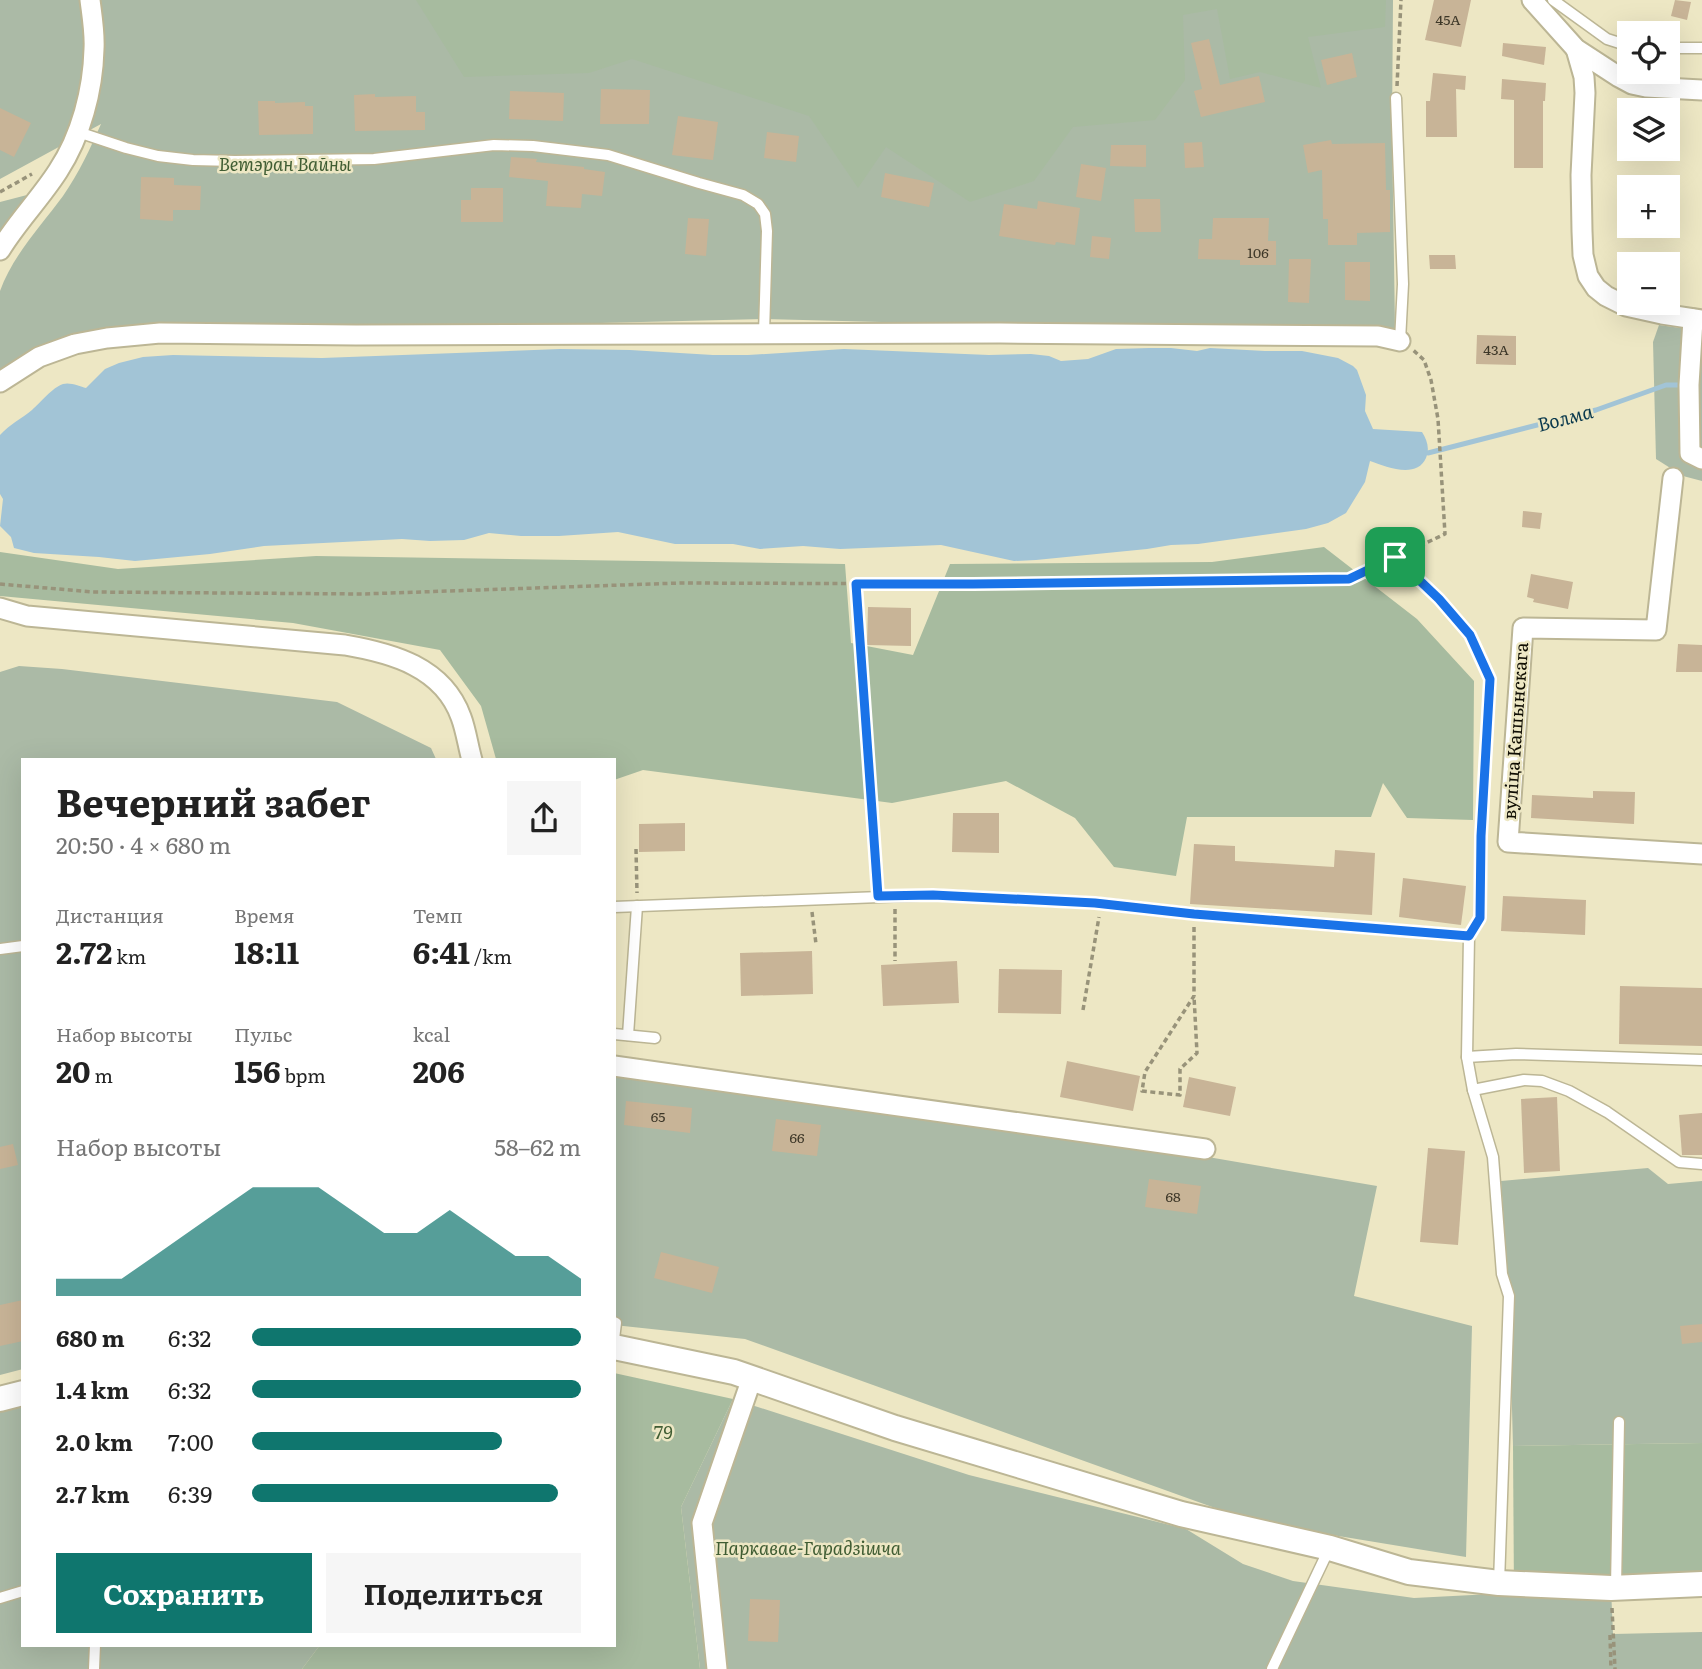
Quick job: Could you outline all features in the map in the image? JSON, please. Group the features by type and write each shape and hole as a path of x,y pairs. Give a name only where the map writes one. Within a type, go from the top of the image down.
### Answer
{"street":[{"path":"0,250 57,173 78,132 92,80 94,46 90,0"},
{"path":"1532,0 1576,48 1619,78 1632,84 1664,89 1702,90"},
{"path":"1576,48 1585,93 1581,175 1583,255 1588,276 1606,296 1626,306 1697,319 1689,385 1690,453 1702,458"},
{"path":"0,382 40,357 75,344 107,338 160,334 1014,333 1378,336 1400,341"},
{"name":"вуліца Кашынскага","path":"1673,478 1656,630 1523,628 1508,842 1702,854"},
{"path":"0,608 27,616 345,645 393,656 429,674 444,688 461,717 471,758"},
{"path":"616,1066 1205,1149"},
{"path":"616,1347 734,1372 895,1428 1181,1514 1329,1548 1409,1572 1499,1583 1613,1587 1702,1584"},
{"path":"717,1669 702,1523 752,1378"},
{"path":"0,1399 21,1394"}],"lane":[{"path":"1553,0 1607,39 1617,42"},
{"path":"1680,48 1702,48"},
{"path":"1396,98 1403,284 1400,341"},
{"path":"78,132 158,156 192,160 374,159 494,145 533,146 607,155 743,195 758,204 765,214 767,231 764,334"},
{"path":"1481,836 1480,918 1469,936 1467,1057 1473,1090 1493,1157 1502,1275 1509,1296 1499,1583"},
{"path":"616,907 933,895 1101,904 1469,936"},
{"path":"628,1035 637,906"},
{"path":"0,949 21,947"},
{"path":"616,1034 655,1038"},
{"path":"1467,1057 1516,1054 1702,1060"},
{"path":"1473,1090 1524,1080 1542,1081 1569,1091 1607,1112 1679,1162 1702,1164"},
{"path":"1613,1587 1619,1422"},
{"path":"1272,1669 1329,1548"},
{"path":"0,1598 21,1592"},
{"path":"94,1669 95,1647"}],"path":[{"path":"1396,98 1401,0"},
{"path":"0,584 93,592 362,594 680,583 973,584 1349,579 1445,534 1438,419 1431,380 1424,360 1400,341"},
{"path":"1395,557 1439,599 1470,635 1490,679 1481,836"},
{"path":"856,584 878,896"},
{"path":"636,849 637,906"},
{"path":"895,897 895,961"},
{"path":"810,899 816,944"},
{"path":"1083,1010 1101,904"},
{"path":"1194,914 1197,1053 1180,1069 1180,1095 1142,1091 1145,1072 1194,996"},
{"path":"1613,1587 1613,1669"},
{"path":"1609,1634 1613,1669"}],"green space":[{"name":"Ветэран Вайны","path":"0,0 1393,0 1395,328 1116,328 764,319 347,329 71,347 8,385 0,393 0,291 20,253 74,179 101,124 0,179"},
{"path":"416,0 1386,0 1385,27 1308,37 1321,88 1260,72 1230,79 1217,9 1183,15 1185,80 1155,120 1073,127 1034,181 970,202 886,147 858,188 809,116 632,59 589,73 464,77"},
{"path":"27,195 0,231 0,202"},
{"path":"1659,325 1702,331 1702,481 1683,476 1656,459 1653,342"},
{"path":"1324,547 1417,619 1474,681 1473,820 1407,818 1383,783 1371,817 1187,817 1176,876 1114,867 1075,818 1006,781 892,803 643,770 616,779 616,758 496,758 481,706 440,650 293,623 0,596 0,552 118,569 316,556 845,564 851,643 913,655 950,564 1212,562"},
{"path":"19,666 62,669 337,702 431,748 436,758 21,758 21,1370 0,1375 0,672"},
{"path":"616,1055 1377,1186 1354,1296 1472,1326 1466,1557 1254,1522 745,1339 616,1325"},
{"path":"1648,1168 1668,1184 1702,1181 1702,1443 1513,1446 1509,1296 1501,1181"},
{"name":"79","path":"616,1373 733,1399 681,1507 700,1669 302,1669 318,1647 616,1647"},
{"name":"Паркавае-Гарадзішча","path":"733,1399 969,1475 1186,1529 1243,1564 1293,1581 1414,1598 1611,1588 1613,1634 1702,1632 1702,1669 700,1669 681,1507"},
{"path":"21,1406 21,1647 318,1647 302,1669 0,1669 0,1412"},
{"path":"1702,1443 1702,1589 1514,1595 1513,1446"}],"water":[{"path":"1171,348 1197,351 1210,348 1302,351 1338,358 1357,370 1366,395 1365,411 1373,429 1422,432 1427,444 1426,458 1422,464 1409,470 1370,461 1365,482 1346,513 1328,523 1306,529 1198,544 1036,560 1014,561 941,545 760,549 733,544 675,544 618,532 559,536 489,533 464,540 402,539 264,546 135,561 34,553 14,548 11,537 0,526 3,499 0,494 0,435 59,386 75,384 86,388 105,369 143,357 173,355 322,358 560,349 748,355 844,349 989,355 1031,354 1049,356 1061,361 1088,359 1116,349"}],"building":[{"path":"1434,0 1471,0 1461,47 1425,40"},
{"path":"1675,0 1691,2 1687,20 1671,16"},
{"path":"1209,39 1220,85 1259,76 1265,102 1201,117 1194,91 1202,89 1191,43"},
{"path":"1503,43 1546,47 1544,65 1502,56"},
{"path":"1352,53 1357,77 1327,85 1321,60"},
{"path":"1433,73 1466,76 1465,90 1456,89 1457,137 1426,137 1426,101 1430,101"},
{"path":"1502,79 1546,83 1543,101 1543,168 1514,168 1514,100 1501,99"},
{"path":"601,89 650,90 649,124 600,124"},
{"path":"510,91 564,93 563,121 509,119"},
{"path":"375,94 375,97 416,96 416,112 425,112 425,130 355,131 354,95"},
{"path":"258,101 305,102 305,106 313,106 313,134 259,135"},
{"path":"0,108 31,123 14,157 0,150"},
{"path":"678,116 718,122 713,160 672,155"},
{"path":"767,132 799,136 796,162 764,158"},
{"path":"1331,140 1332,144 1385,143 1386,190 1390,190 1390,232 1357,233 1357,245 1328,245 1328,219 1323,219 1322,170 1308,173 1303,145"},
{"path":"1202,142 1204,167 1185,168 1184,143"},
{"path":"1111,145 1146,145 1146,167 1110,166"},
{"path":"511,157 537,159 536,162 605,172 602,196 582,194 581,208 546,206 548,181 509,177"},
{"path":"1081,164 1106,168 1101,201 1076,197"},
{"path":"885,173 934,183 929,207 881,197"},
{"path":"141,177 174,178 174,185 201,186 200,210 173,210 173,221 140,219"},
{"path":"471,188 503,188 503,222 461,222 461,200 471,200"},
{"path":"1134,199 1160,199 1161,232 1135,232"},
{"path":"1038,201 1080,208 1075,245 1056,242 1055,245 999,236 1004,204 1037,209"},
{"path":"688,218 709,219 706,256 685,254"},
{"path":"1213,218 1269,218 1268,241 1276,241 1276,265 1240,265 1240,260 1198,259 1199,239 1212,239"},
{"path":"1092,236 1111,238 1109,259 1090,257"},
{"path":"1429,255 1455,255 1456,269 1430,269"},
{"path":"1289,259 1311,259 1309,303 1288,302"},
{"path":"1345,262 1370,262 1370,301 1345,300"},
{"path":"1477,335 1516,336 1516,365 1476,364"},
{"path":"1523,511 1542,513 1540,529 1522,527"},
{"path":"1531,574 1573,582 1568,609 1533,602 1534,599 1527,597"},
{"path":"868,607 911,608 911,646 867,645"},
{"path":"1678,644 1702,645 1702,672 1676,672"},
{"path":"1593,791 1635,792 1634,824 1531,818 1532,795 1593,798"},
{"path":"953,813 999,813 999,853 952,852"},
{"path":"685,823 685,851 639,852 639,824"},
{"path":"1194,844 1235,846 1235,861 1334,867 1335,850 1375,853 1372,915 1190,904"},
{"path":"1403,878 1466,886 1461,925 1399,917"},
{"path":"1503,896 1586,900 1585,935 1501,931"},
{"path":"812,951 813,994 741,996 740,953"},
{"path":"957,961 959,1003 883,1006 881,965"},
{"path":"999,969 1062,970 1061,1014 998,1013"},
{"path":"1620,986 1702,988 1702,1046 1619,1044"},
{"path":"1067,1061 1140,1076 1133,1111 1060,1097"},
{"path":"1189,1077 1236,1087 1230,1116 1183,1107"},
{"path":"1557,1097 1560,1171 1524,1173 1521,1099"},
{"path":"626,1101 692,1108 690,1133 624,1125"},
{"path":"1702,1113 1702,1155 1682,1155 1679,1115"},
{"path":"776,1119 821,1125 817,1156 772,1151"},
{"path":"13,1144 18,1165 0,1169 0,1147"},
{"path":"1428,1148 1465,1151 1458,1245 1420,1242"},
{"path":"1149,1179 1201,1186 1197,1214 1145,1207"},
{"path":"661,1252 719,1267 712,1293 654,1278"},
{"path":"21,1300 21,1341 0,1346 0,1305"},
{"path":"1702,1324 1702,1342 1682,1344 1680,1326"},
{"path":"750,1599 780,1600 778,1642 748,1641"}],"waterway":[{"name":"Волма","path":"1428,453 1596,410 1666,385 1684,385"}],"route":[{"path":"1395,557 1439,599 1470,635 1490,679 1481,836 1480,918 1469,936 1194,914 1095,903 933,895 878,896 856,584 1349,579 1395,557"}]}
